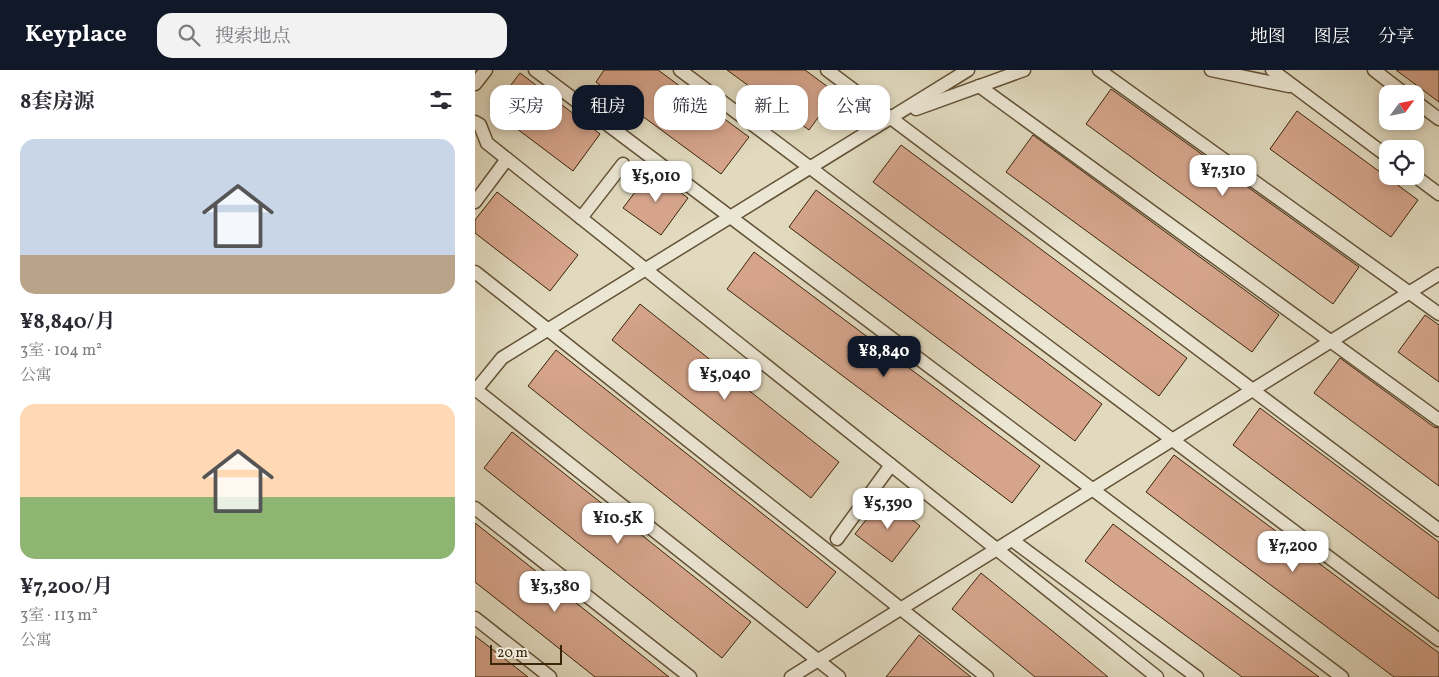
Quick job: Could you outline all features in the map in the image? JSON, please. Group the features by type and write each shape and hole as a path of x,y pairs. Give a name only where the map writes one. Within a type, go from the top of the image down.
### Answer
{"lane":[{"path":"475,84 486,70"},
{"path":"535,70 1342,677"},
{"path":"681,70 1439,640"},
{"path":"827,70 1439,530"},
{"path":"891,118 1024,70"},
{"path":"1099,70 1439,314"},
{"path":"1211,70 1294,87"},
{"path":"1272,70 1379,150"},
{"path":"1374,70 1393,85"},
{"path":"839,677 475,390 502,358 966,71"},
{"path":"979,86 1439,420"},
{"path":"1424,108 1439,119"},
{"path":"475,122 480,125 481,144 507,159 1157,677"},
{"path":"475,202 507,159"},
{"path":"581,218 623,164"},
{"path":"1424,183 1439,194"},
{"path":"475,272 987,677"},
{"path":"791,677 1439,274"},
{"path":"837,539 891,465"},
{"path":"475,508 690,677"},
{"path":"1012,540 1197,677"},
{"path":"475,618 550,677"}],"building":[{"path":"604,70 658,70 678,85 654,85 654,125 644,117 644,85 600,85 596,82"},
{"path":"727,70 805,70 825,85 818,85 818,118 809,130 808,85 748,85"},
{"path":"1396,70 1439,70 1439,102 1424,91 1424,85 1416,85"},
{"path":"520,73 536,85 511,85"},
{"path":"1111,89 1359,267 1333,304 1086,124"},
{"path":"562,105 572,113 572,130 595,130 600,134 573,171 519,130 562,130"},
{"path":"1297,111 1379,171 1379,185 1398,185 1418,200 1391,237 1270,149"},
{"path":"726,120 736,127 736,130 739,130 749,137 721,174 661,130 726,130"},
{"path":"1033,135 1279,315 1252,352 1006,172"},
{"path":"901,145 1187,358 1159,396 873,182"},
{"path":"651,171 688,198 661,235 623,208"},
{"path":"816,190 1102,404 1075,441 789,227"},
{"path":"497,192 578,255 550,291 475,233 475,220"},
{"path":"754,252 1040,466 1012,503 727,289"},
{"path":"640,304 839,462 811,498 612,340"},
{"path":"1425,315 1439,325 1439,382 1398,352"},
{"path":"556,350 836,572 807,608 528,386"},
{"path":"1340,358 1434,427 1439,428 1439,486 1314,393"},
{"path":"1260,408 1439,542 1439,599 1233,445"},
{"path":"512,432 751,622 722,658 484,468"},
{"path":"1174,455 1439,653 1439,677 1394,677 1146,492"},
{"path":"884,497 920,526 892,562 855,534"},
{"path":"475,523 669,677 595,677 475,582"},
{"path":"1113,524 1319,677 1242,677 1117,585 1085,561"},
{"path":"981,573 1108,677 1035,677 952,609"},
{"path":"919,635 971,677 886,677"},
{"path":"475,636 483,642 528,677 475,677"}]}
